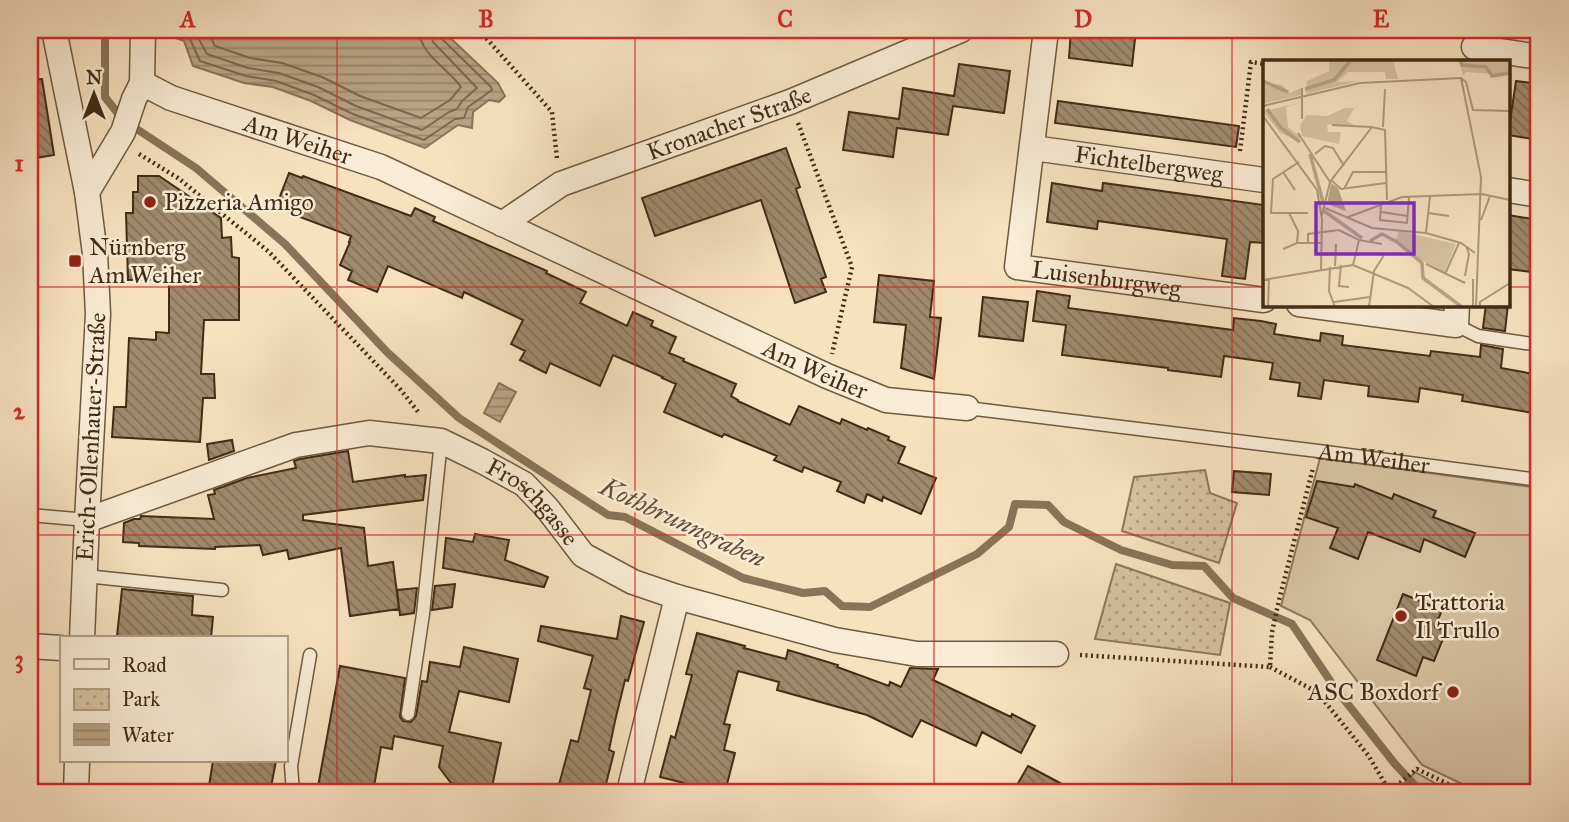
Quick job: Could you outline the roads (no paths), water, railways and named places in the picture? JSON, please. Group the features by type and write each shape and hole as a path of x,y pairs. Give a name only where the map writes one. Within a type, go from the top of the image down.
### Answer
{"street":[{"name":"Erich-Ollenhauer-Straße","path":"54,30 87,192 95,254 98,314 82,636"},
{"path":"87,192 120,136 138,91 144,30"},
{"name":"Kronacher Straße","path":"502,224 561,184 790,102 961,30"},
{"name":"Luisenburgweg","path":"1046,30 1017,267 1263,300"},
{"path":"1474,46 1539,57"},
{"name":"Am Weiher","path":"138,91 171,98 382,167 827,376 886,400 967,408"},
{"name":"Fichtelbergweg","path":"1032,148 1263,180"},
{"path":"1510,190 1539,195"},
{"path":"1328,306 1457,315"},
{"name":"Froschgasse","path":"87,520 296,445 369,433 441,441 524,484 547,508 583,555 633,582 677,597 835,640 918,654 1056,654"},
{"path":"629,792 677,597"},
{"path":"30,646 60,648"},
{"path":"75,792 77,762"}],"lane":[{"path":"1457,315 1478,336 1539,345"},
{"name":"Am Weiher","path":"967,408 1539,480"},
{"path":"408,713 423,614 441,441"},
{"path":"30,515 87,520"},
{"path":"85,576 222,590"},
{"path":"293,792 291,766 310,655"}],"water":[{"path":"169,30 442,30 498,83 505,96 499,102 489,100 473,112 472,128 458,125 425,148 273,87 244,83 193,66 184,41 173,37"},
{"path":"499,383 516,392 500,422 484,413"}],"waterway":[{"name":"Kothbrunngraben","path":"105,30 105,97 123,120 196,168 285,244 387,352 459,418 608,515 625,517 743,578 803,593 825,591 842,606 870,607 977,554 1009,527 1015,504 1048,505 1064,522 1121,550 1172,565 1204,566 1233,598 1292,624 1335,688 1395,764 1421,792"}],"place":[{"name":"Pizzeria Amigo","path":"150,202"},
{"name":"Nürnberg Am Weiher","path":"75,261"},
{"name":"Trattoria Il Trullo","path":"1401,616"},
{"name":"ASC Boxdorf","path":"1453,692"}]}
